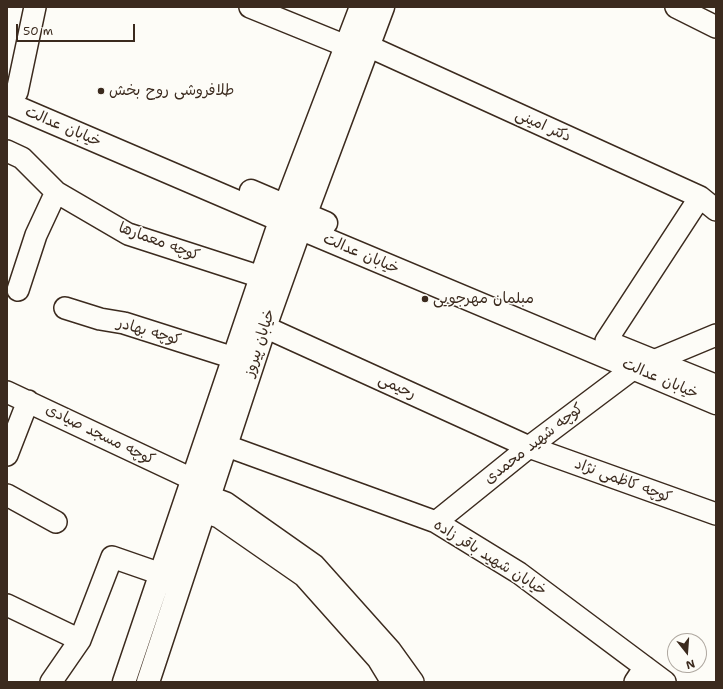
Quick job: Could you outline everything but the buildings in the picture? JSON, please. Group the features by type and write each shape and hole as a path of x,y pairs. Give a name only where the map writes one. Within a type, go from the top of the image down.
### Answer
{"main road":[{"name":"خیابان پیروز","path":"124,682 282,213 361,7"},
{"name":"خیابان پیروز","path":"148,682 208,504 265,326 302,221 383,7"},
{"name":"خیابان عدالت","path":"10,94 282,213 656,360 716,386"},
{"name":"خیابان عدالت","path":"302,221 716,403"}],"street":[{"path":"10,94 35,7"},
{"path":"250,7 346,46"},
{"path":"676,7 716,27"},
{"name":"دکتر امینی","path":"368,46 700,197 716,210"},
{"name":"کوچه معمارها","path":"7,151 22,158 56,192 128,234 261,277"},
{"path":"18,290 36,235 56,192"},
{"path":"606,341 700,197"},
{"name":"کوچه بهادر","path":"64,308 100,319 124,323 234,358"},
{"name":"رحیمی","path":"265,326 529,447"},
{"path":"656,360 716,335"},
{"name":"کوچه شهید محمدی","path":"436,522 529,447 634,368"},
{"name":"کوچه مسجد صیادی","path":"7,392 192,479"},
{"path":"7,455 28,401"},
{"name":"خیابان شهید باقر زاده","path":"227,446 436,522 519,573 640,674 665,682"},
{"name":"کوچه کاظمی نژاد","path":"529,447 716,514"},
{"path":"7,495 56,522"},
{"path":"208,504 226,503 314,565 390,650 413,682"},
{"path":"208,504 219,517 304,576 378,659 392,682"},
{"path":"51,682 80,640 112,557 161,574"},
{"path":"7,605 80,640"}],"place":[{"name":"طلافروشی روح بخش","path":"101,91"},
{"name":"مبلمان مهرجویی","path":"425,299"}]}
